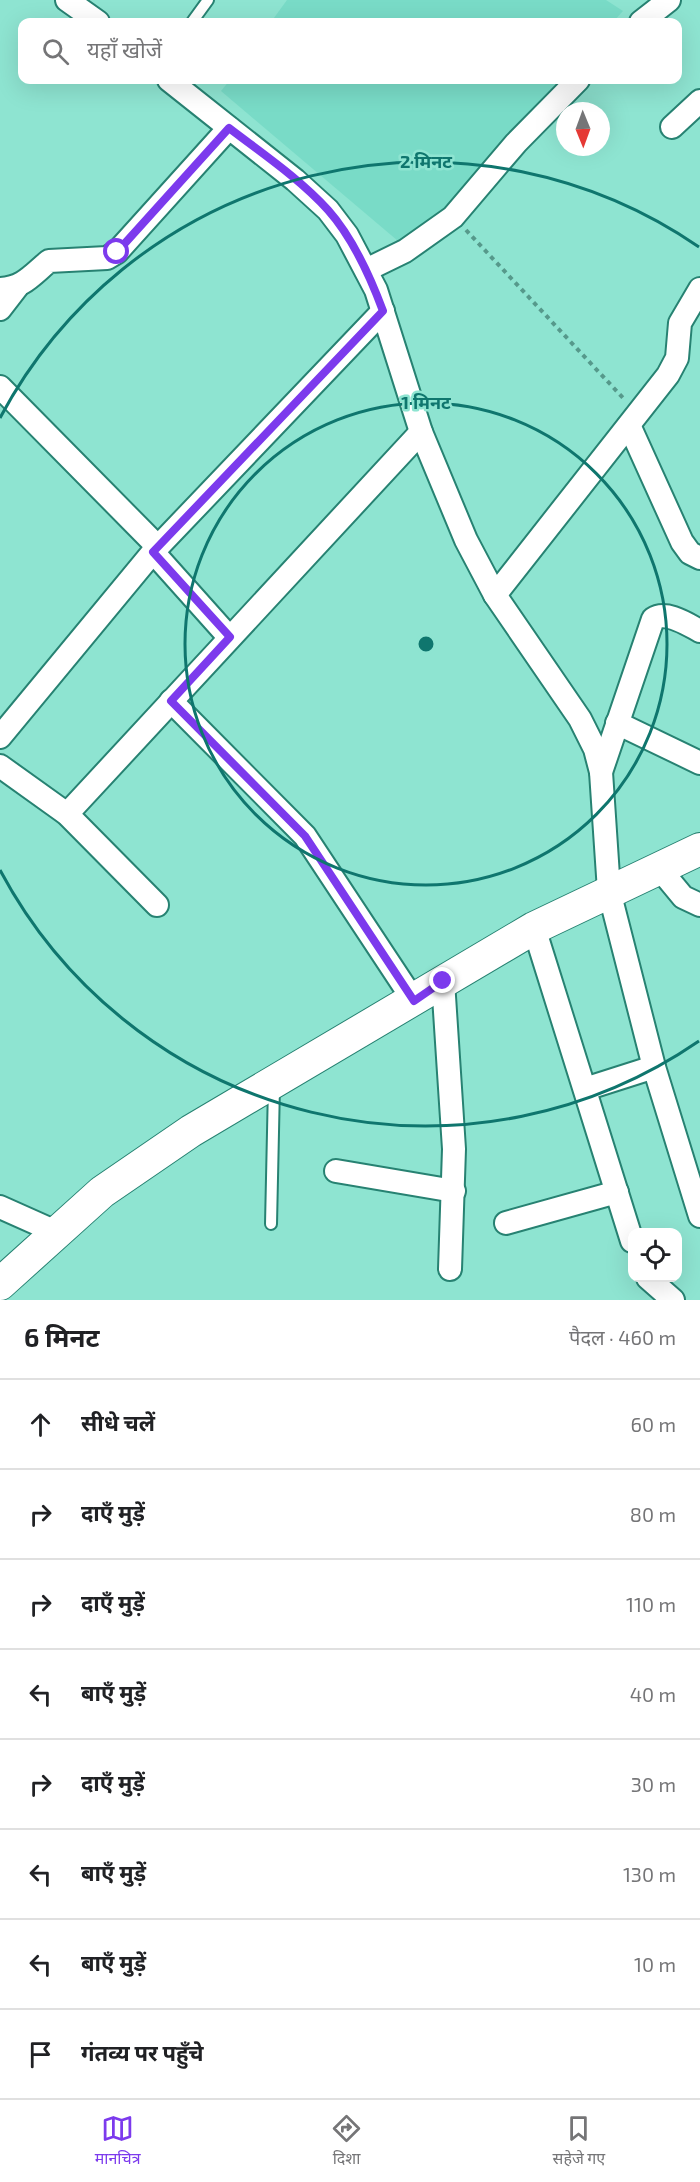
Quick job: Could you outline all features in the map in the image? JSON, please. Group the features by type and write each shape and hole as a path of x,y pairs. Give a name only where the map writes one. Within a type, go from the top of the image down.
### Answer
{"street":[{"path":"68,0 93,18"},
{"path":"646,18 669,0"},
{"path":"174,84 295,180 328,210 347,236 366,270 383,311 421,432 466,540 495,595 580,719 595,749 601,772 609,891 654,1067 700,1216"},
{"path":"366,270 405,252 453,217 516,143 574,84"},
{"path":"672,127 700,101"},
{"path":"0,309 9,288 28,282 49,261 106,258 117,252 229,128"},
{"path":"495,595 675,365 680,323 700,289"},
{"path":"0,737 156,550 383,311"},
{"path":"0,387 156,550 230,637"},
{"path":"634,419 682,542 690,553 700,558"},
{"path":"67,814 421,432"},
{"path":"601,772 653,619 659,615 666,616 700,631"},
{"path":"171,701 305,836 414,1001"},
{"path":"617,723 700,763"},
{"path":"0,766 67,814 157,905"},
{"path":"0,1284 56,1232 138,1165 191,1131 534,928 700,849"},
{"path":"659,868 683,897 700,905"},
{"path":"534,928 629,1228"},
{"path":"443,981 454,1149 450,1269"},
{"path":"585,1089 654,1067"},
{"path":"336,1171 454,1191"},
{"path":"506,1224 617,1191"},
{"path":"0,1207 56,1232"},
{"path":"653,1282 673,1300"}],"lane":[{"path":"195,18 208,0"},
{"path":"271,1224 274,1082"}],"path":[{"path":"453,217 634,419"}],"shaded area":[{"path":"287,0 606,0 623,11 617,18 274,18"},
{"path":"227,84 559,84 411,252 221,91"}],"route":[{"path":"117,252 229,128 295,180 328,210 347,236 376,290 383,311 153,552 230,637 171,701 305,836 414,1001 443,981"}]}
